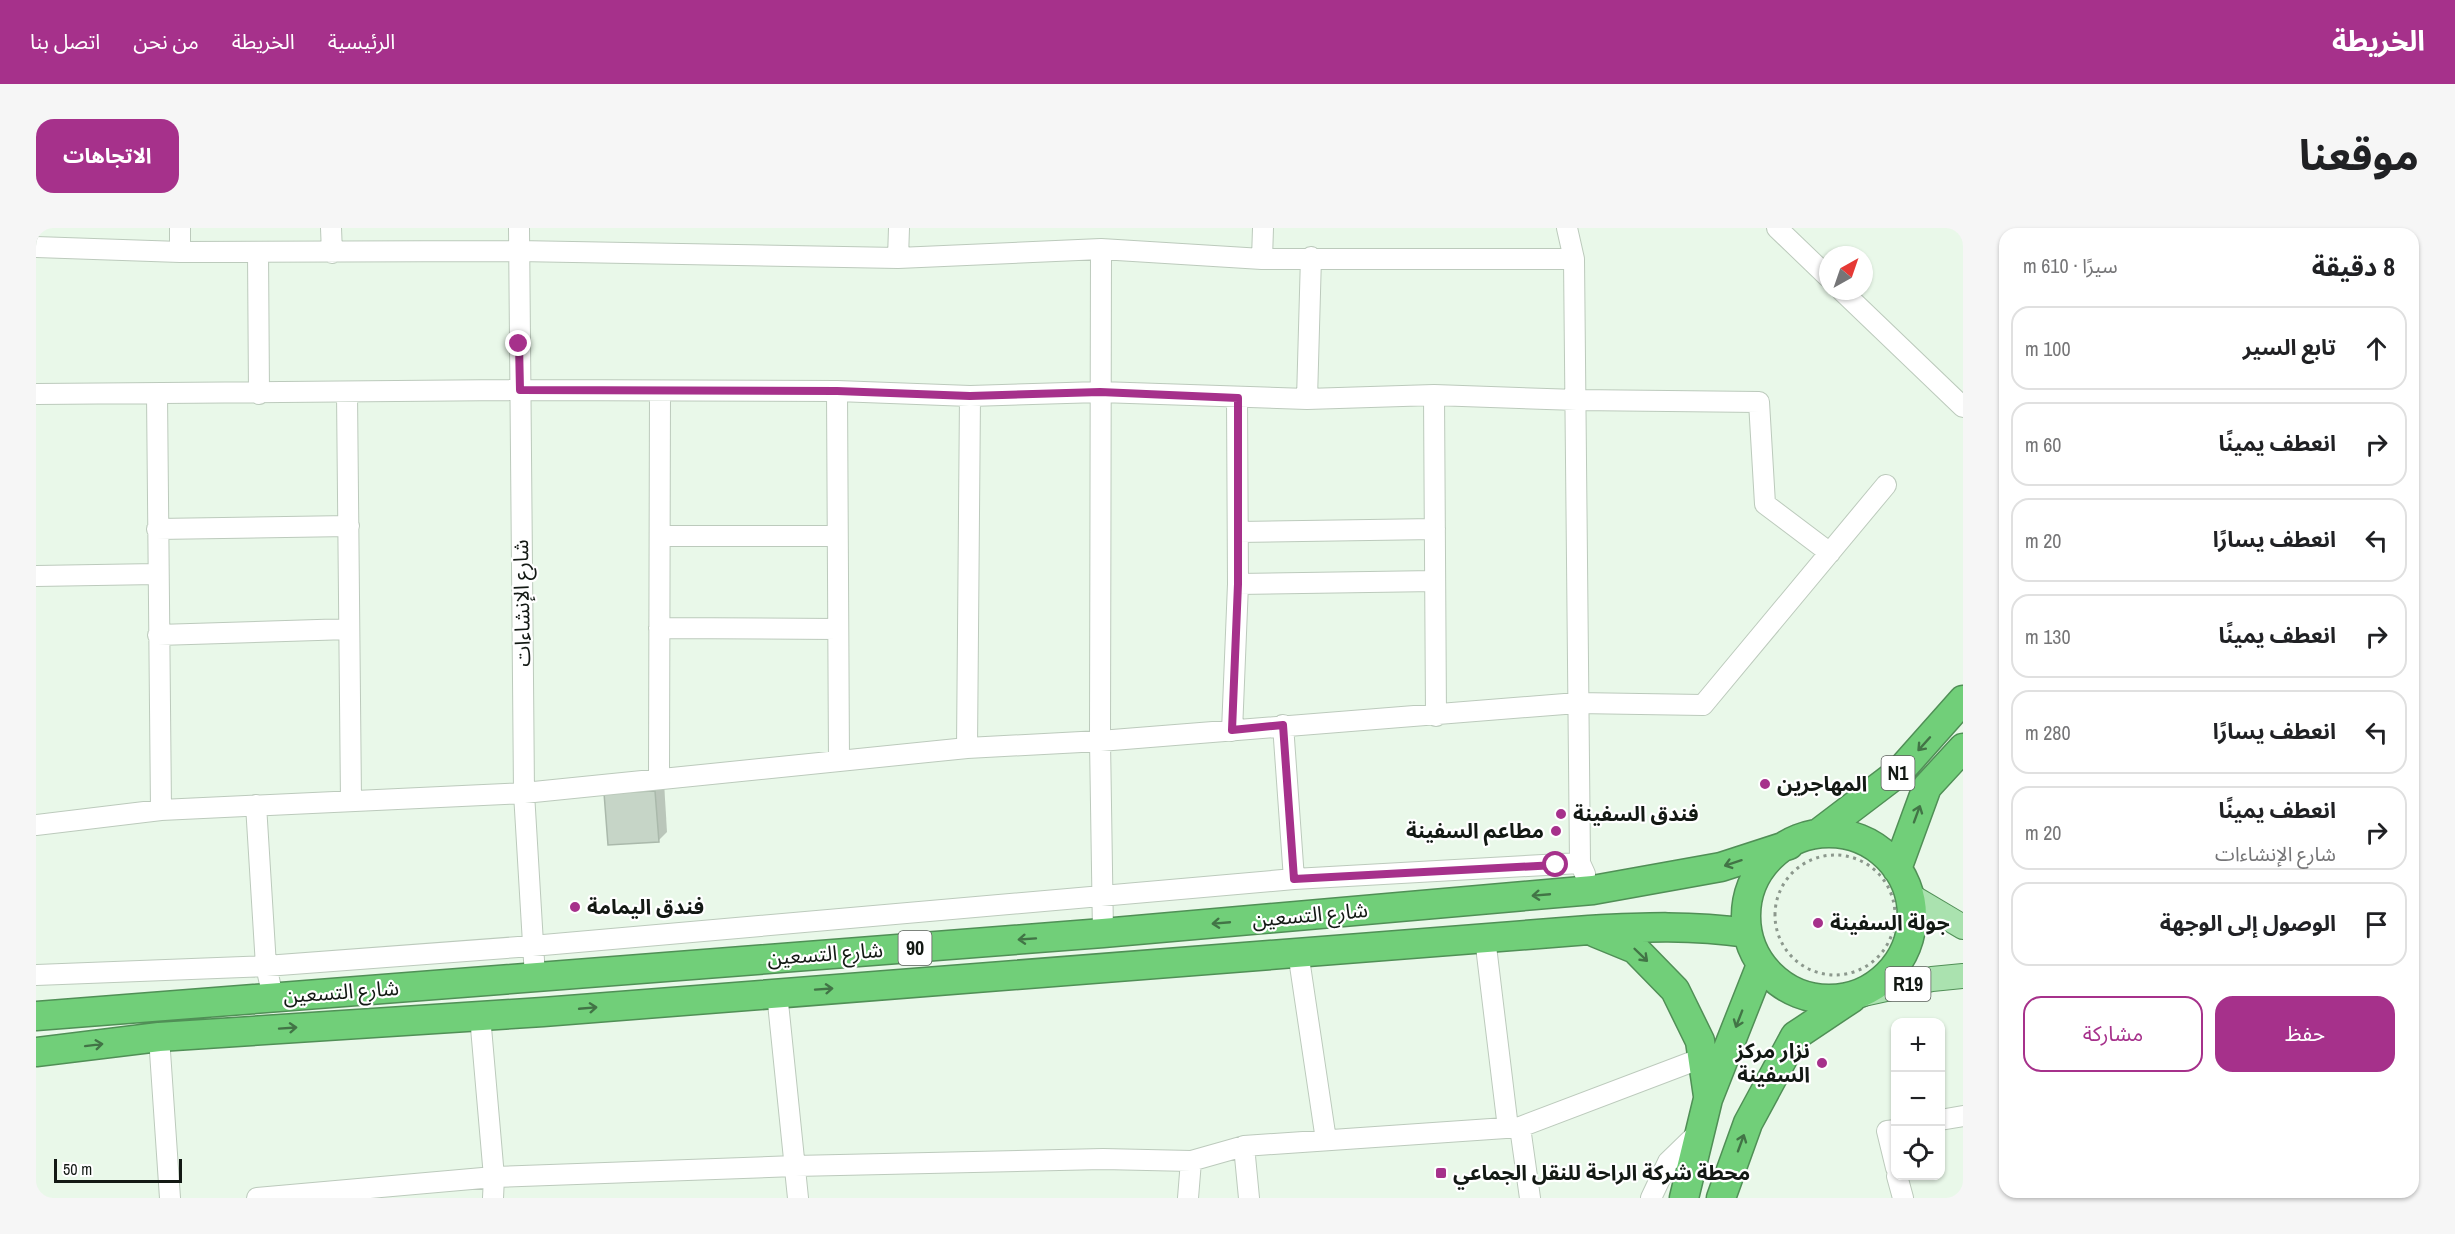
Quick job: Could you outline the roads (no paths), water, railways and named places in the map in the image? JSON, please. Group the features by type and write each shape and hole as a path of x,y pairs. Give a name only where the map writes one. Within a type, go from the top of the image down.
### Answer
{"highway":[{"name":"N1","path":"1820,832 1899,772 1963,700"},
{"name":"N1","path":"1897,869 1927,787 1963,748"},
{"path":"1721,1198 1748,1123 1795,1036 1854,996 1882,981 1902,956 1912,926 1909,895 1897,869 1877,849 1852,837 1820,832 1789,845 1767,860 1753,882 1746,907 1747,933 1761,965 1787,989 1820,1000 1854,996"},
{"name":"شارع التسعين","path":"36,1016 1103,933 1593,890 1721,867 1789,845"},
{"name":"شارع التسعين","path":"36,1052 159,1037 543,1012 1589,930 1676,926 1747,933"},
{"path":"1589,930 1635,949 1675,990 1700,1041 1708,1099"},
{"path":"1684,1198 1708,1099 1761,965"},
{"path":"535,977 543,1012"}],"main road":[{"path":"1909,895 1963,927"},
{"name":"R19","path":"1854,996 1932,979 1963,975"}],"street":[{"path":"180,228 180,252"},
{"path":"331,228 332,253"},
{"name":"شارع الإنشاءات","path":"519,228 525,793 535,977"},
{"path":"898,258 899,228"},
{"path":"1262,259 1263,228"},
{"path":"1567,228 1574,259 1577,400 1577,703 1580,863 1593,890"},
{"path":"1777,228 1819,268"},
{"path":"36,247 180,252 518,252 898,258 1101,249 1262,259 1311,257 1574,259"},
{"path":"1101,249 1100,741 1103,933"},
{"path":"258,252 259,394"},
{"path":"1307,399 1311,257"},
{"path":"1851,300 1963,407"},
{"path":"36,394 259,394 520,390 837,391 970,396 1100,392 1238,398 1307,399 1434,395 1577,400 1759,402 1765,504 1830,553"},
{"path":"659,777 660,391"},
{"path":"837,391 839,761"},
{"path":"347,393 351,801"},
{"path":"157,394 161,810"},
{"path":"1434,395 1436,716"},
{"path":"967,748 970,396"},
{"path":"1232,730 1238,584 1238,398"},
{"path":"36,825 161,810 525,793 659,777 967,748 1100,741 1577,703 1703,705 1886,485"},
{"path":"158,529 348,526"},
{"path":"1238,532 1435,529"},
{"path":"660,536 837,536"},
{"path":"36,576 158,574"},
{"path":"1238,584 1435,581"},
{"path":"659,628 838,629"},
{"path":"158,635 349,629"},
{"path":"1283,725 1294,879"},
{"path":"256,805 266,966 273,997"},
{"path":"36,975 266,966 1294,879 1580,863"},
{"path":"1485,938 1514,1128 1530,1198"},
{"path":"1298,952 1326,1140"},
{"path":"777,993 798,1198"},
{"path":"480,1016 494,1198"},
{"path":"159,1037 170,1198"},
{"path":"257,1198 494,1177 795,1166 1103,1159 1191,1161 1244,1146 1514,1128 1702,1058"},
{"path":"1945,1119 1963,1116"},
{"path":"1651,1198 1668,1162 1700,1131"},
{"path":"1891,1131 1887,1131 1891,1147"},
{"path":"1244,1146 1250,1198"},
{"path":"1188,1198 1191,1161"},
{"path":"1899,1180 1903,1198"}],"place":[{"name":"المهاجرين","path":"1765,784"},
{"name":"فندق السفينة","path":"1561,814"},
{"name":"مطاعم السفينة","path":"1556,831"},
{"name":"فندق اليمامة","path":"575,907"},
{"name":"جولة السفينة","path":"1818,923"},
{"name":"نزار مركز السفينة","path":"1822,1063"},
{"name":"محطة شركة الراحة للنقل الجماعي","path":"1441,1173"}]}
